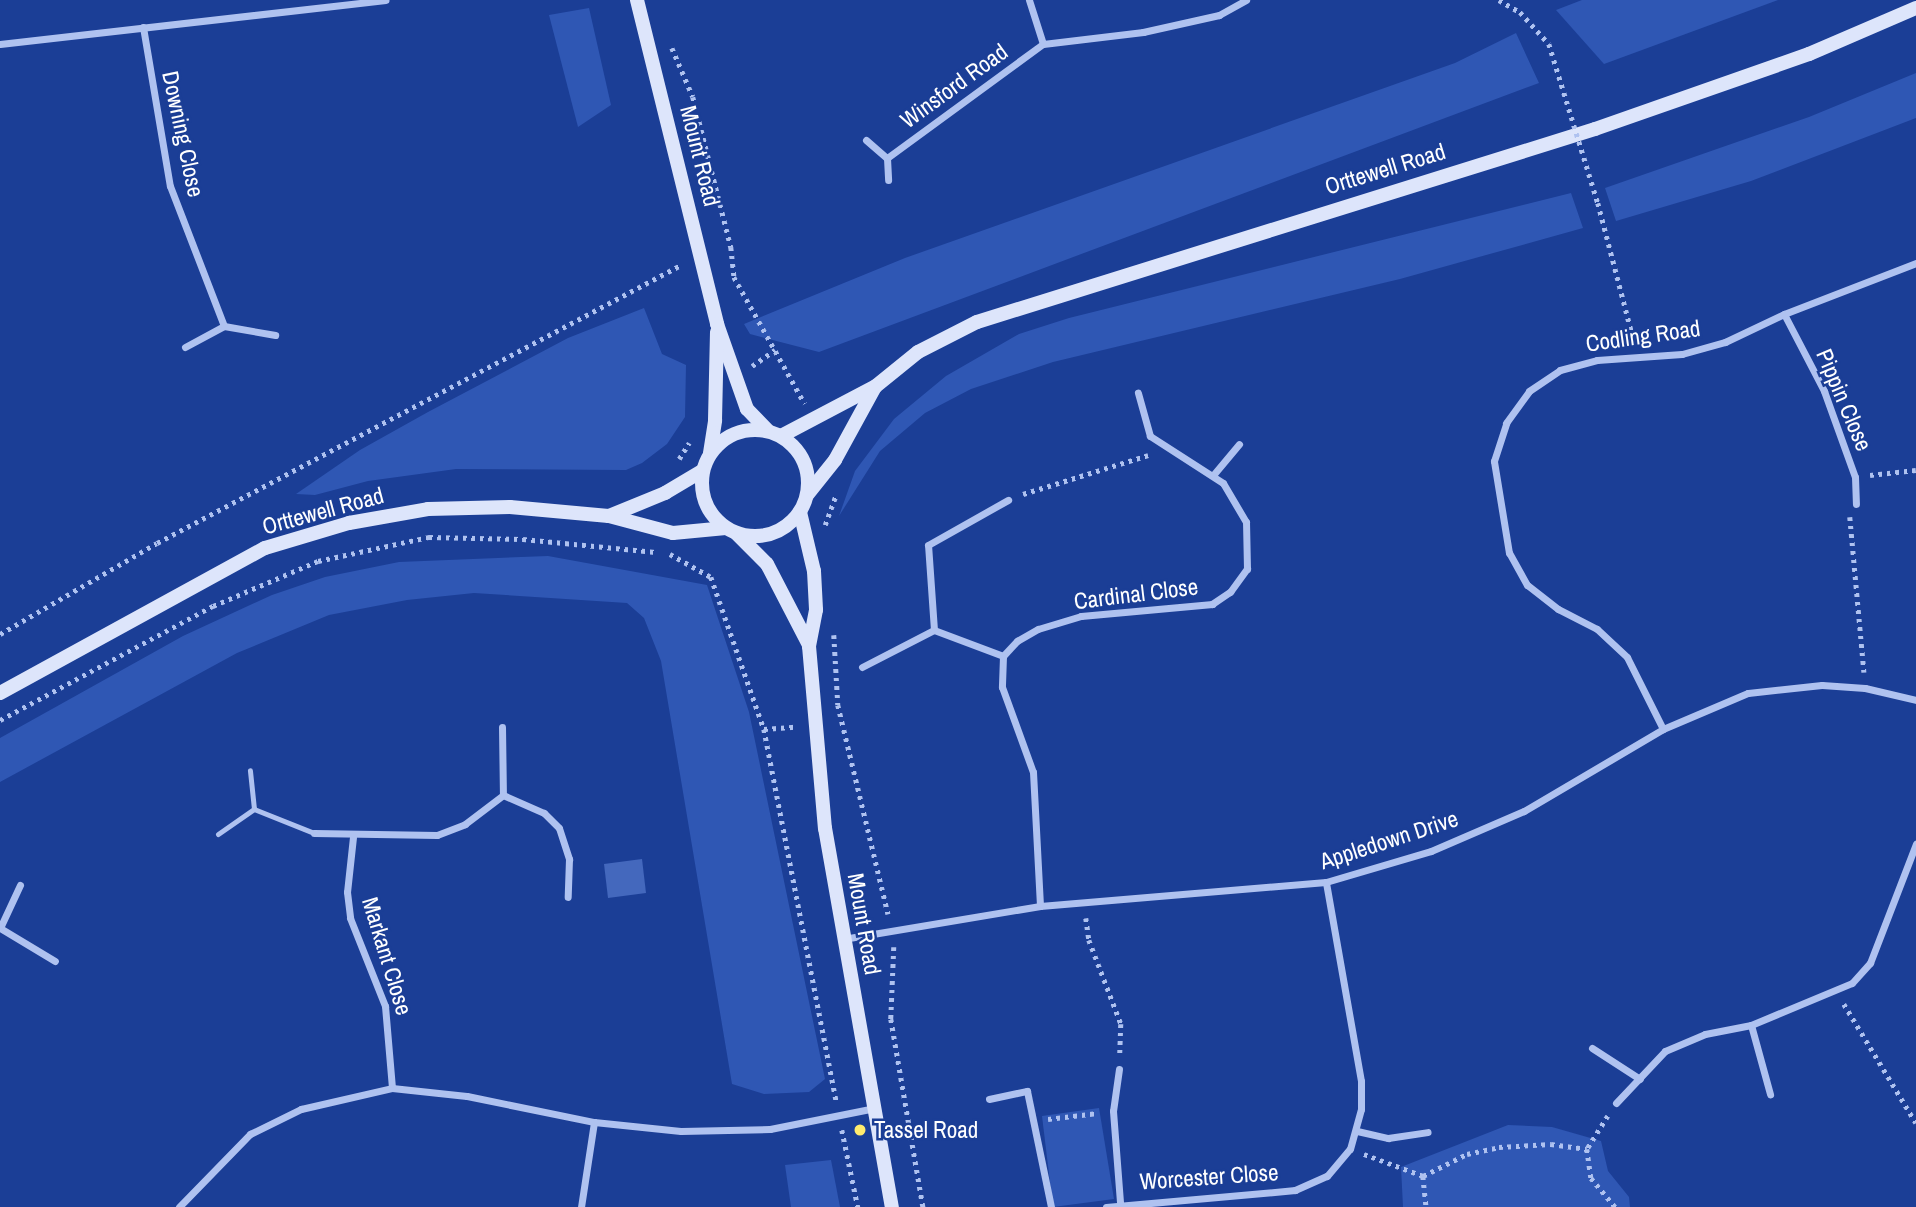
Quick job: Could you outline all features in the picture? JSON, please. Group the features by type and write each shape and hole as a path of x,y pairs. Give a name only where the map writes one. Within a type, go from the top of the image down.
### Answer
{"street":[{"path":"0,44 386,0"},
{"name":"Mount Road","path":"636,0 718,324 747,410 767,430"},
{"name":"Winsford Road","path":"1030,0 1043,44"},
{"name":"Winsford Road","path":"887,158 1043,44 1143,33 1219,15 1247,0"},
{"name":"Orttewell Road","path":"781,436 876,386 918,352 977,322 1038,300 1595,129 1808,54 1916,8"},
{"name":"Downing Close","path":"143,27 170,186 224,326"},
{"path":"866,140 887,158 888,180"},
{"name":"Codling Road","path":"1663,729 1628,657 1597,629 1558,609 1527,585 1509,553 1494,461 1506,423 1529,391 1560,370 1597,360 1638,360 1725,342 1784,314 1916,263"},
{"name":"Pippin Close","path":"1784,314 1824,391 1855,477 1856,504"},
{"name":"Mount Road","path":"710,453 715,420 718,324"},
{"path":"185,347 224,326 275,335"},
{"name":"Orttewell Road","path":"807,495 835,460 876,386"},
{"name":"Cardinal Close","path":"1003,656 1017,641 1038,629 1081,617 1212,604 1230,592 1247,569 1249,545 1246,522 1214,474 1150,436 1138,393"},
{"path":"767,430 781,436 804,461 807,495 800,512 773,534 732,531 710,513 702,493 702,471 710,453 735,434 767,430"},
{"path":"1214,474 1239,444"},
{"name":"Orttewell Road","path":"609,516 665,494 702,471"},
{"path":"934,630 928,545 1008,500"},
{"name":"Orttewell Road","path":"0,693 265,548 349,523 428,509 510,507 609,516 673,533 732,531"},
{"name":"Mount Road","path":"800,512 814,571 816,610 809,646 825,828 842,939 892,1207"},
{"name":"Mount Road","path":"732,531 767,564 809,646"},
{"path":"862,667 934,630 1003,656 1002,687 1033,772 1040,906"},
{"name":"Appledown Drive","path":"842,939 892,933 1040,906 1326,883 1431,851 1524,811 1663,729 1748,693 1822,685 1865,688 1916,700"},
{"path":"502,727 503,795"},
{"path":"314,833 353,837 438,835 465,824 503,795"},
{"path":"503,795 544,813 559,828 570,871 568,897"},
{"name":"Markant Close","path":"353,837 347,892 350,918 385,1006 392,1088"},
{"path":"1616,1103 1665,1051 1705,1034 1751,1025 1852,983 1870,962 1916,844"},
{"name":"Worcester Close","path":"1106,1207 1120,1203 1241,1198 1295,1190 1327,1176 1350,1149 1356,1131 1362,1082 1326,883"},
{"path":"20,885 0,928 55,961"},
{"path":"1751,1025 1770,1094"},
{"path":"1592,1048 1640,1079"},
{"name":"Worcester Close","path":"1119,1069 1113,1111 1120,1203"},
{"path":"179,1207 250,1134 301,1108 392,1088 467,1096 594,1122 681,1131 770,1129 875,1108"},
{"path":"989,1099 1027,1091 1051,1207"},
{"path":"580,1207 594,1122"},
{"path":"1356,1131 1388,1138 1428,1132"}],"lane":[{"path":"250,770 254,809"},
{"path":"254,809 314,833"},
{"path":"218,834 254,809"}],"path":[{"path":"1499,0 1520,12 1549,44 1598,203 1638,360"},
{"path":"668,38 693,97 731,247 734,276 806,406"},
{"path":"0,634 157,543 701,256 731,247"},
{"path":"746,370 775,351"},
{"path":"670,466 692,439"},
{"path":"1008,500 1046,484 1172,449"},
{"path":"1855,477 1916,470"},
{"path":"824,530 830,506 840,489"},
{"path":"1856,504 1850,519 1865,688"},
{"path":"0,720 213,606 318,561 429,537 523,539 669,553 701,571 711,577 764,729 858,1207"},
{"path":"834,631 838,705 892,933 895,954 891,1019 923,1207"},
{"path":"764,729 790,727"},
{"path":"1084,903 1089,940 1121,1024 1119,1069"},
{"path":"1834,989 1916,1124"},
{"path":"1615,1207 1591,1178 1587,1149 1616,1103"},
{"path":"1033,1121 1113,1111"},
{"path":"1350,1149 1423,1176 1467,1154 1499,1147 1551,1144 1587,1149"},
{"path":"1423,1176 1426,1207"}],"shaded area":[{"path":"1582,0 1778,0 1604,64 1556,10"},
{"path":"589,8 611,105 578,127 549,15"},
{"path":"1516,33 1539,83 819,352 750,334 744,324 905,258 1455,63"},
{"path":"1916,73 1916,118 1751,181 1616,221 1605,188 1809,117"},
{"path":"1571,193 1583,228 1400,279 1053,362 971,389 925,413 880,451 839,516 855,471 894,419 946,376 1019,334 1069,318"},
{"path":"644,308 662,354 686,365 685,417 667,444 642,463 626,470 456,469 368,481 315,495 296,494 360,450 428,412 568,338"},
{"path":"548,556 707,585 749,712 825,1079 809,1092 764,1094 732,1084 661,661 644,618 627,603 474,593 407,600 329,615 237,653 0,782 0,738 183,636 272,595 325,577 399,562"},
{"path":"1099,1108 1114,1199 1053,1207 1042,1116"},
{"path":"1508,1125 1552,1127 1601,1141 1608,1171 1629,1197 1630,1207 1403,1207 1401,1167"},
{"path":"831,1160 840,1207 791,1207 785,1165"}],"building":[{"path":"642,859 646,893 608,898 604,864"}],"place":[{"name":"Tassel Road","path":"860,1130"}]}
